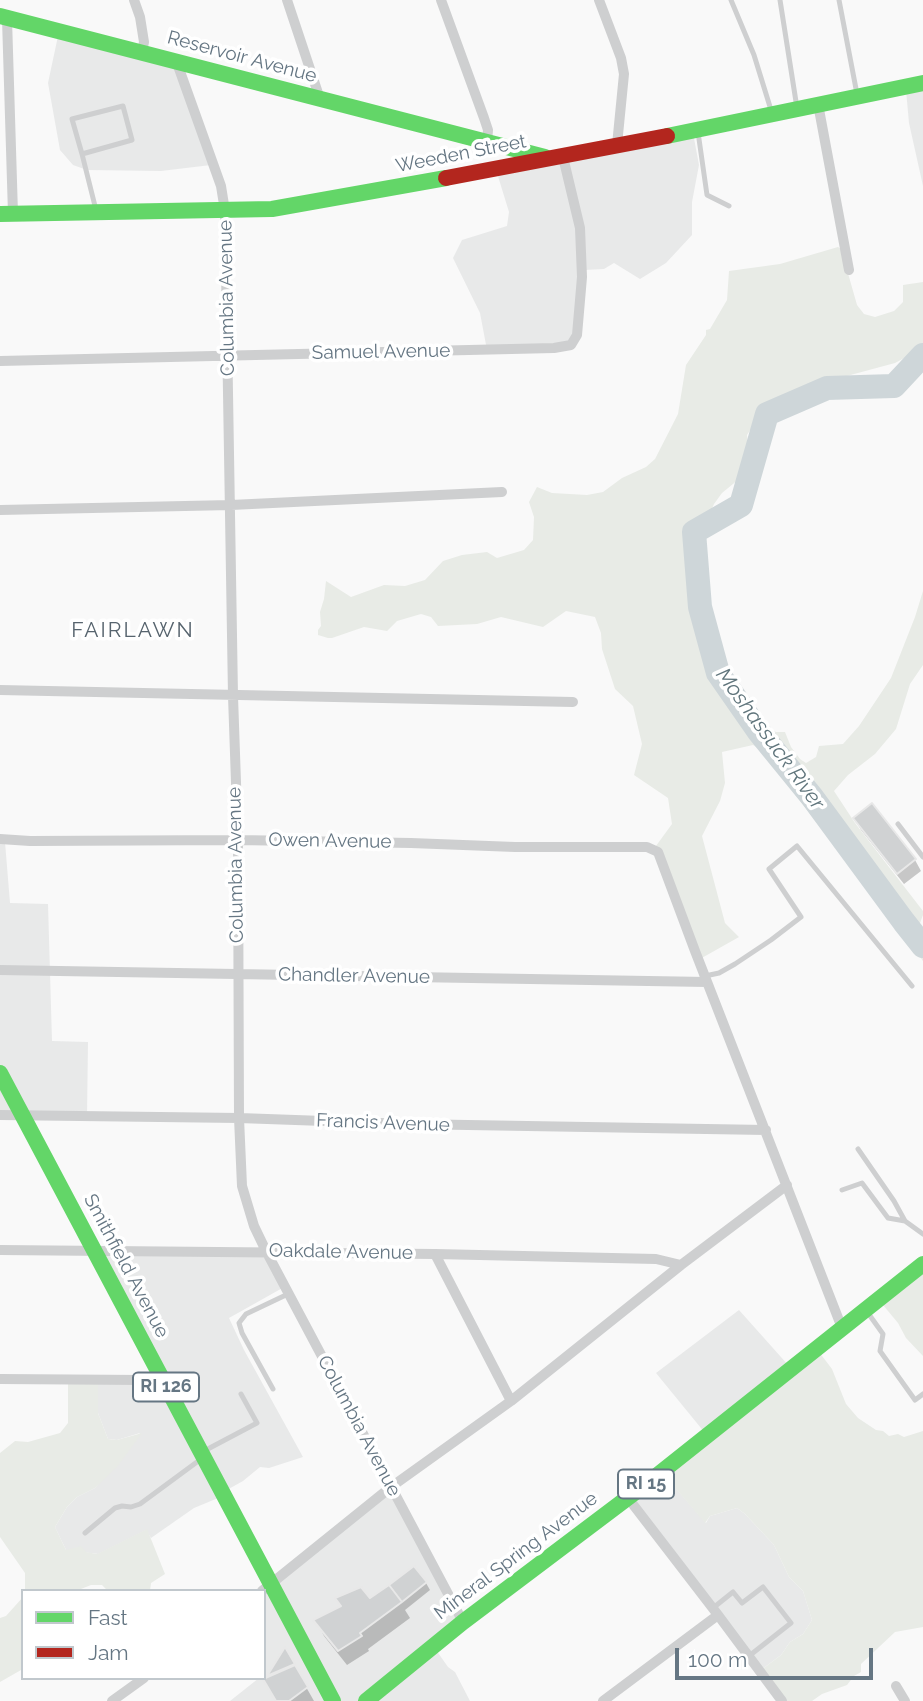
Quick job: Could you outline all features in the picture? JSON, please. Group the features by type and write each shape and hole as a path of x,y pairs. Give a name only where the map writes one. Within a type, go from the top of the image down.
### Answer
{"main road":[{"name":"Reservoir Avenue","path":"4,18 557,158"},
{"name":"Weeden Street","path":"7,214 225,211 312,204 557,158 923,83"},
{"path":"480,140 481,172"},
{"name":"Smithfield Avenue","path":"0,1073 202,1455 267,1588 333,1701"},
{"name":"Mineral Spring Avenue","path":"366,1701 463,1622 628,1498 923,1264"}],"street":[{"path":"134,0 144,42 142,52"},
{"path":"287,0 320,99"},
{"path":"441,0 488,130 480,140"},
{"path":"599,0 621,58 624,74 617,145"},
{"path":"4,18 7,214"},
{"name":"Columbia Avenue","path":"177,63 221,186 225,211 242,1186 254,1226 266,1251 463,1622"},
{"path":"818,104 849,270"},
{"name":"Samuel Avenue","path":"0,360 554,348 571,345 577,335 582,277 580,228 557,158"},
{"path":"0,510 230,505 502,492"},
{"path":"0,690 573,702"},
{"name":"Owen Avenue","path":"0,839 237,840 515,847 647,846 658,852 706,979"},
{"name":"Chandler Avenue","path":"0,970 706,979"},
{"path":"706,979 842,1328"},
{"name":"Francis Avenue","path":"0,1115 766,1130"},
{"path":"267,1588 391,1487 511,1401 681,1265 787,1185"},
{"name":"Oakdale Avenue","path":"0,1250 435,1254 656,1259 681,1265"},
{"path":"435,1254 511,1401"},
{"path":"0,1379 142,1380 161,1377"},
{"path":"628,1498 782,1701"},
{"path":"603,1701 716,1611"},
{"path":"112,1701 141,1680"},
{"path":"896,1686 905,1701"}],"lane":[{"path":"731,0 754,55 772,113"},
{"path":"780,0 797,108"},
{"path":"839,0 858,97"},
{"path":"82,154 132,141 123,106 72,119 97,213"},
{"path":"698,128 707,195 729,206"},
{"path":"898,824 921,849 923,857"},
{"path":"706,979 735,964 801,917 769,869 797,846 912,986"},
{"path":"858,1149 905,1221 923,1234"},
{"path":"842,1190 862,1183 888,1218 905,1221"},
{"path":"273,1389 239,1323 246,1314 288,1294"},
{"path":"865,1309 883,1334 880,1351 915,1400 923,1394"},
{"path":"85,1532 115,1508 140,1504 202,1455 257,1423 241,1394"},
{"path":"716,1611 733,1592 742,1603 763,1587 791,1623 749,1656"}],"shaded area":[{"path":"58,36 179,66 211,165 161,171 87,170 73,165 60,150 48,83"},
{"path":"923,86 923,186 909,123 906,90"},
{"path":"693,133 699,165 692,202 692,235 666,263 640,279 614,263 604,269 584,270 574,335 569,349 487,350 480,313 453,258 462,240 507,226 509,212 497,173 497,161 560,160"},
{"path":"838,247 841,249 857,305 864,314 875,317 894,311 903,302 903,285 923,282 923,348 895,363 769,401 747,435 750,470 722,493 714,504 700,536 700,582 737,693 757,719 776,732 785,732 791,747 806,763 816,757 819,746 843,744 859,726 891,678 923,591 923,665 910,684 896,729 875,754 848,775 834,791 855,823 923,911 917,931 923,939 923,961 761,750 753,745 722,752 725,783 720,801 702,836 725,923 739,937 700,959 653,850 672,824 668,798 634,775 642,744 633,706 615,689 595,617 566,611 543,627 501,617 477,624 438,626 431,617 421,614 397,621 387,631 364,627 328,638 318,635 326,581 351,597 384,585 405,586 425,580 443,561 462,555 487,552 497,558 524,550 533,540 534,517 529,502 537,487 552,493 587,495 603,492 655,459 678,414 686,365 727,300 729,271 780,264"},
{"path":"0,839 5,842 10,903 48,904 52,1041 88,1042 87,1116 0,1115"},
{"path":"268,1252 286,1286 229,1318 303,1457 269,1468 260,1467 225,1491 223,1496 194,1508 151,1538 146,1530 98,1554 66,1550 55,1527 67,1507 77,1497 95,1488 140,1433 117,1440 108,1439 98,1413 98,1382 161,1381 99,1256"},
{"path":"923,1262 923,1356 906,1338 898,1323 878,1299"},
{"path":"739,1310 789,1366 705,1433 656,1373"},
{"path":"816,1348 832,1369 846,1404 858,1418 889,1436 898,1434 904,1437 923,1431 923,1627 895,1632 861,1664 861,1672 847,1685 822,1694 812,1701 783,1701 761,1670 781,1655 790,1642 803,1634 812,1620 803,1591 789,1577 774,1545 745,1514 737,1508 710,1516 705,1523 660,1470"},
{"path":"98,1382 98,1413 108,1439 117,1440 142,1433 117,1467 95,1488 77,1497 67,1507 55,1527 66,1550 81,1546 86,1552 97,1554 147,1529 165,1574 151,1583 150,1589 106,1589 102,1585 91,1585 81,1589 25,1589 25,1573 0,1537 0,1453 15,1441 28,1442 60,1433 68,1423 68,1383"},
{"path":"660,1470 706,1523 710,1516 737,1508 745,1514 774,1545 789,1577 803,1591 812,1620 803,1634 790,1642 781,1655 761,1670 630,1493"},
{"path":"389,1493 463,1620 434,1647 448,1667 455,1672 470,1701 230,1701 256,1680 266,1680 266,1589"},
{"path":"21,1599 21,1670 0,1682 0,1618 6,1616"}],"building":[{"path":"872,803 916,859 897,874 853,818"},
{"path":"414,1566 427,1582 402,1602 389,1585"},
{"path":"389,1585 402,1602 360,1633 362,1636 338,1651 313,1620 341,1606 335,1598 361,1587 370,1598"},
{"path":"285,1647 295,1664 267,1676"},
{"path":"295,1665 308,1687 289,1701 276,1701 264,1680"}],"waterway":[{"name":"Moshassuck River","path":"923,355 894,386 827,388 767,414 741,505 694,532 700,607 718,673 759,732 812,797 923,946"}],"traffic: fast":[{"path":"0,16 545,157"},
{"path":"667,136 923,83"},
{"path":"0,214 272,209 446,178"},
{"path":"0,1073 333,1701"},
{"path":"366,1701 463,1622 650,1481 923,1264"}],"traffic: jam":[{"path":"446,178 667,136"}],"district":[{"name":"FAIRLAWN","path":"133,631"}]}
